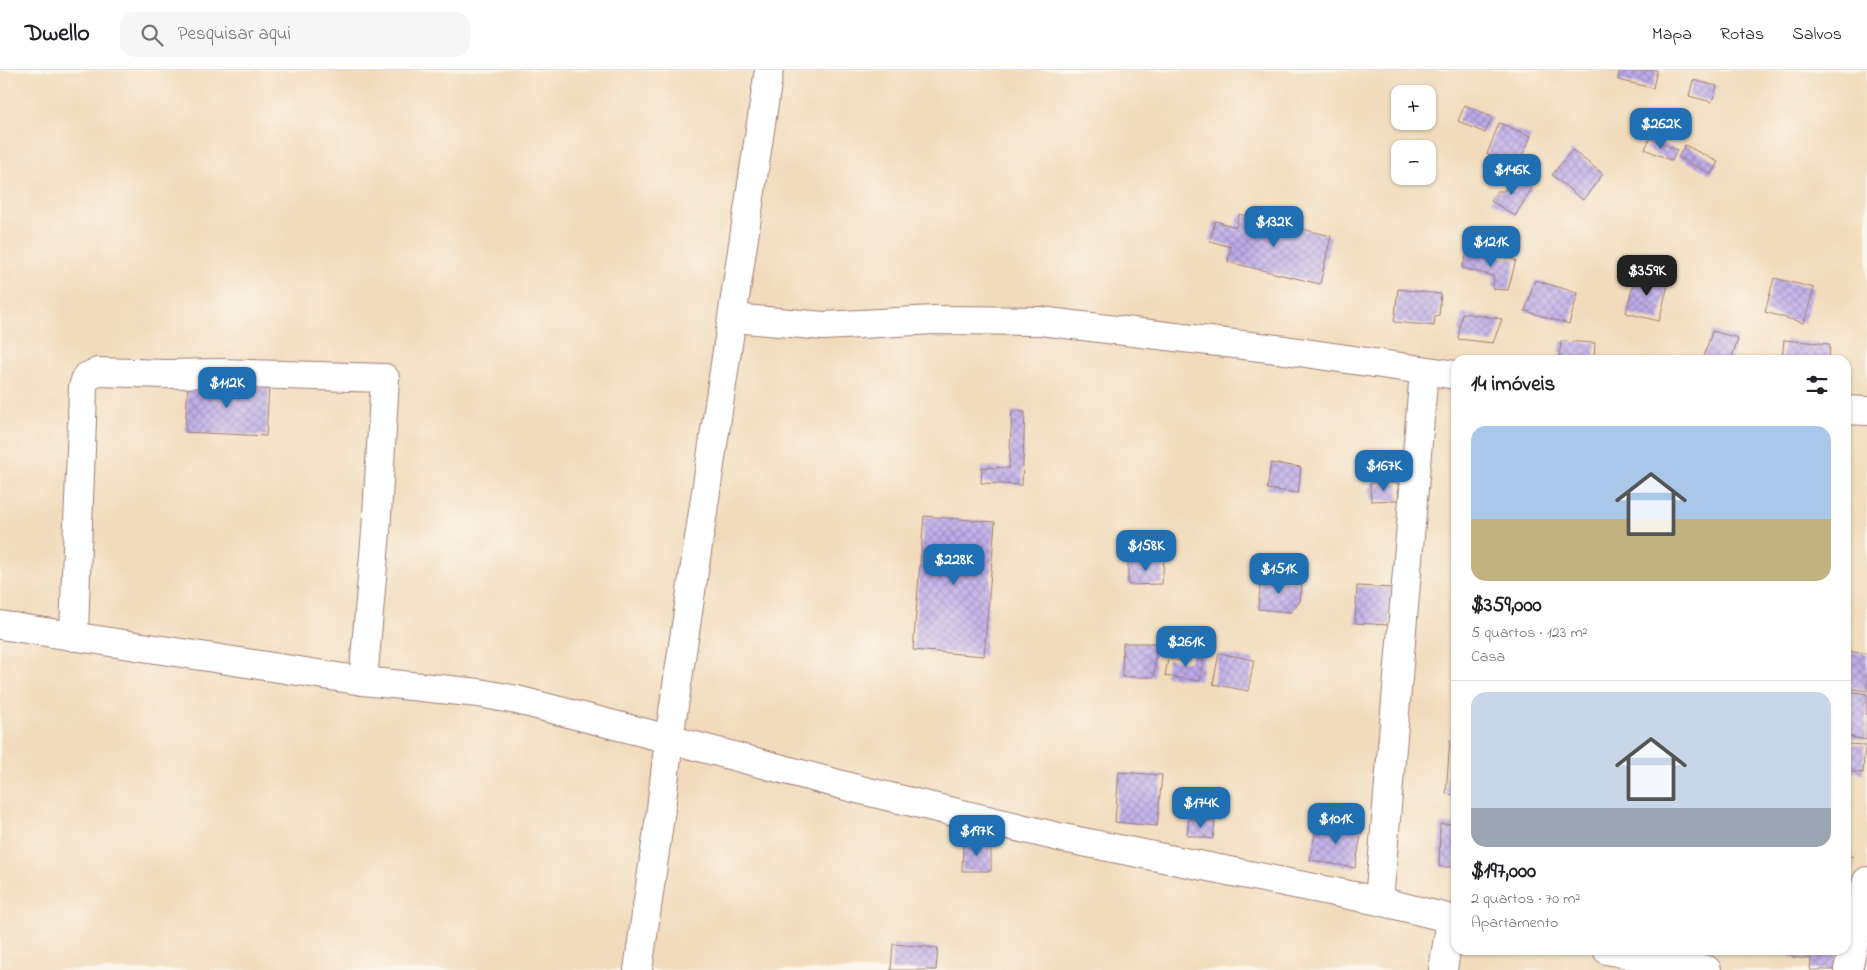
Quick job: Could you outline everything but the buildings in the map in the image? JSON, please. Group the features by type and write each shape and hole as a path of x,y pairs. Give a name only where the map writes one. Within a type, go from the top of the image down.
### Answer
{"street":[{"path":"638,970 660,819 669,739 769,70"},
{"path":"733,318 824,326 934,320 1040,321 1285,350 1451,374"},
{"path":"1380,902 1424,371"},
{"path":"74,637 76,537 83,387 86,378 98,372 218,373 385,378 377,522 363,681"},
{"path":"1851,410 1867,412"},
{"path":"0,625 363,681 479,693 517,700 861,790 1063,838 1380,902 1451,920"},
{"path":"1848,970 1867,881"},
{"path":"1443,970 1451,930"},
{"path":"1632,955 1707,970"}]}
